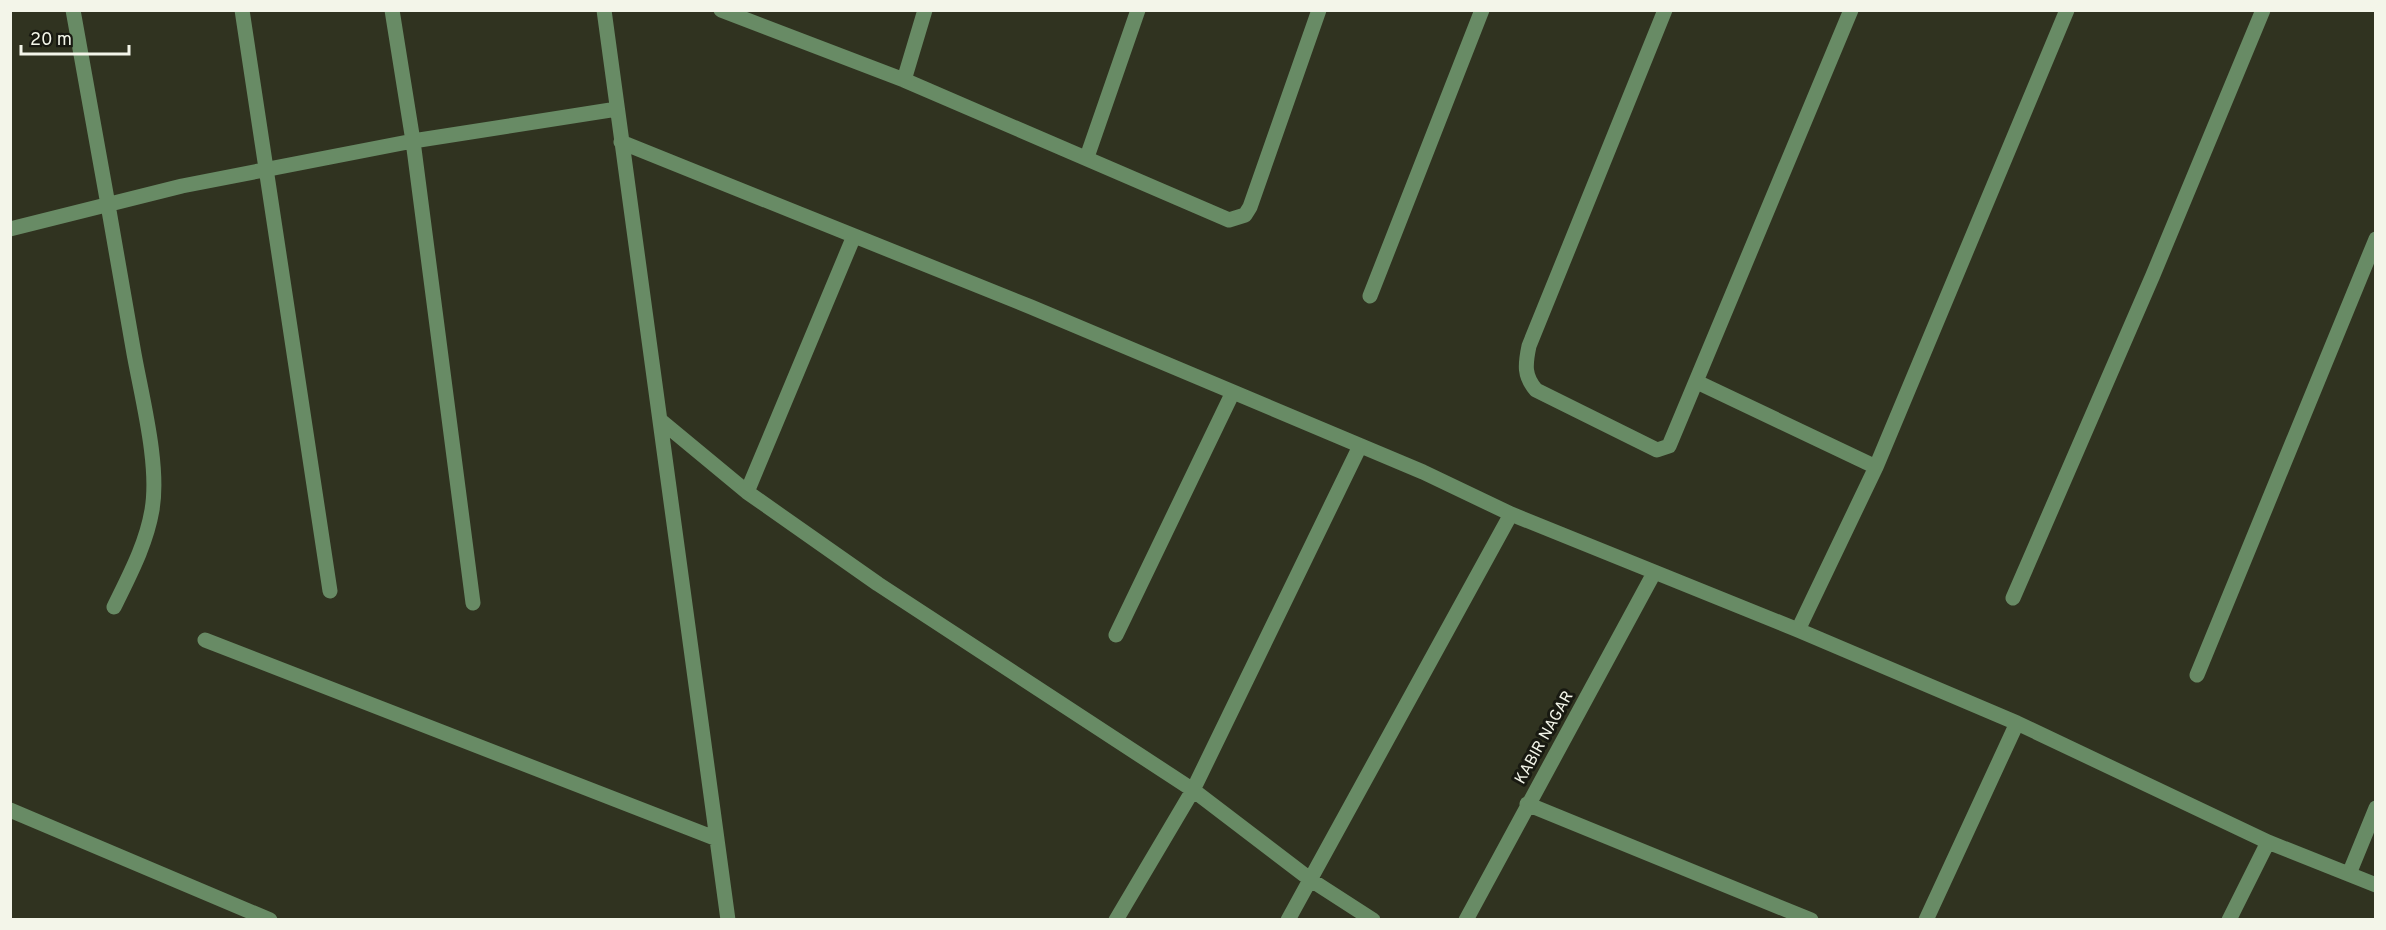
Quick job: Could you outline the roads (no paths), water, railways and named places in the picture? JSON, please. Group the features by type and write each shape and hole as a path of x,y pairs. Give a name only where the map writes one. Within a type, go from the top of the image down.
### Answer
{"street":[{"path":"73,10 151,453 153,480 153,508 145,541 114,608"},
{"path":"242,10 330,591"},
{"path":"392,10 413,141 473,603"},
{"path":"604,10 728,920"},
{"path":"721,10 904,80 1087,157 1228,220 1238,219 1245,215 1250,207 1320,10"},
{"path":"904,80 925,10"},
{"path":"1087,157 1138,10"},
{"path":"1370,296 1482,10"},
{"path":"1665,10 1528,346 1525,366 1527,380 1536,390 1657,450 1669,446 1851,10"},
{"path":"1798,630 1876,467 2067,10"},
{"path":"2013,598 2153,275 2263,10"},
{"path":"10,229 182,186 413,141 617,109"},
{"path":"621,142 1031,307 1360,446 1511,514 1798,630 2017,723 2268,842 2376,885"},
{"path":"747,492 854,236"},
{"path":"2196,675 2376,239"},
{"path":"1697,382 1876,467"},
{"path":"1116,635 1233,392"},
{"path":"660,420 747,492 878,584 1193,790 1311,880 1373,920"},
{"path":"1116,920 1193,790 1360,446"},
{"path":"1288,920 1511,514"},
{"name":"KABIR NAGAR","path":"1466,920 1654,573"},
{"path":"204,640 717,839"},
{"path":"1926,920 2017,723"},
{"path":"1527,804 1811,920"},
{"path":"2349,874 2376,808"},
{"path":"10,810 270,920"},
{"path":"2229,920 2268,842"}]}
